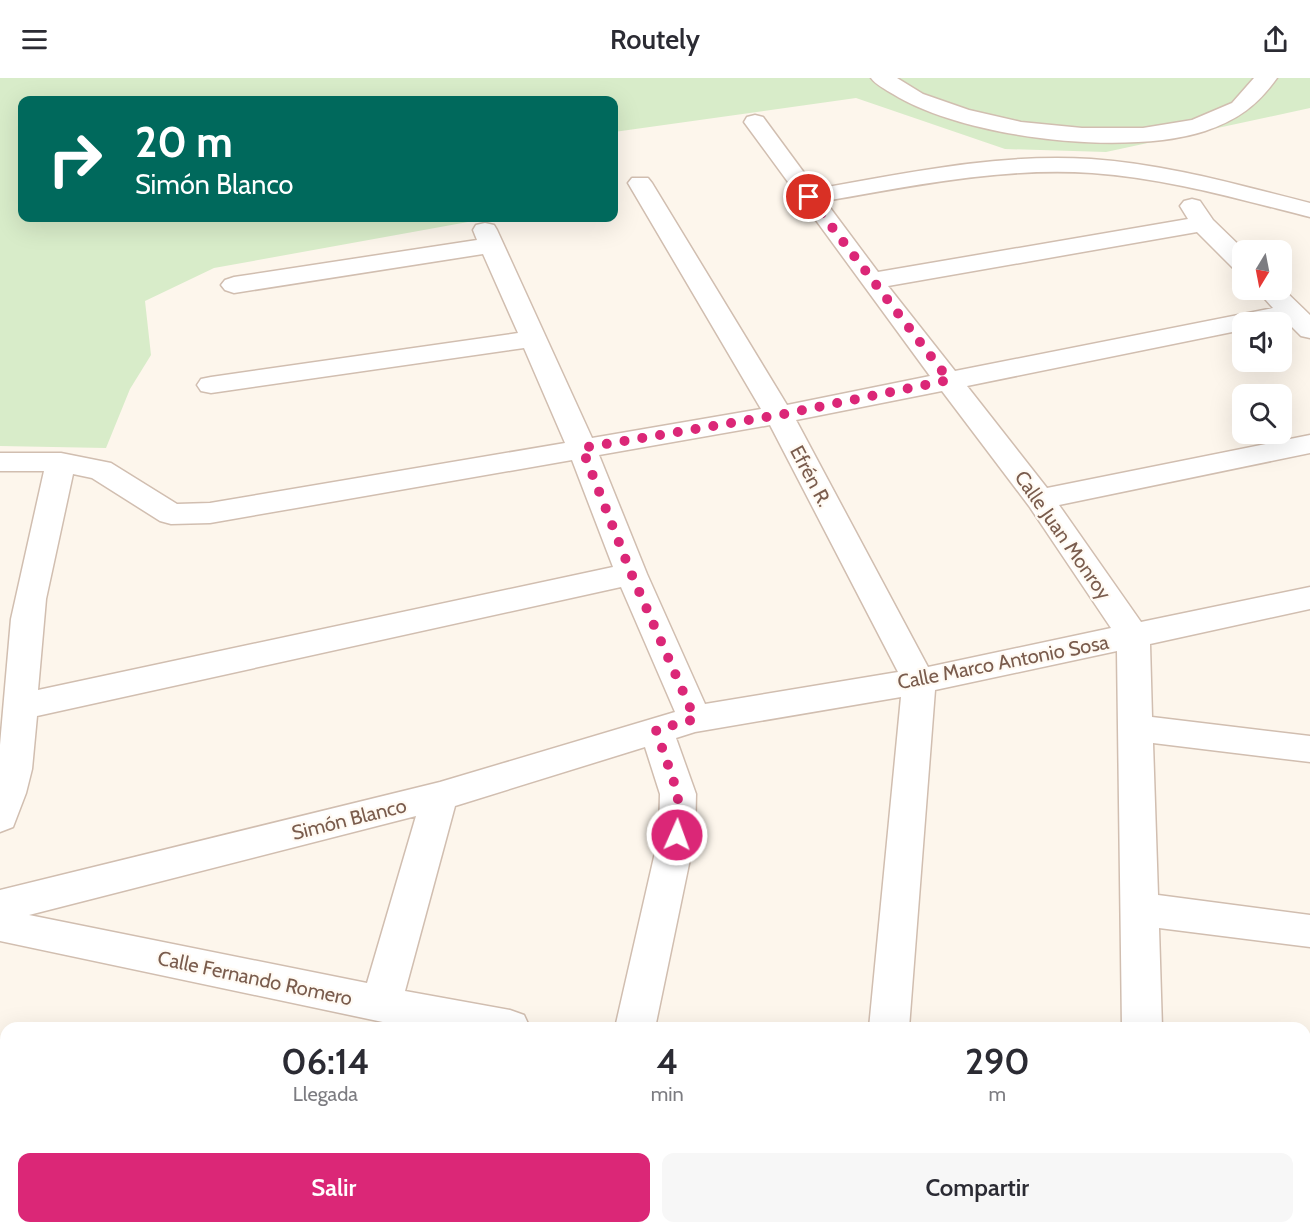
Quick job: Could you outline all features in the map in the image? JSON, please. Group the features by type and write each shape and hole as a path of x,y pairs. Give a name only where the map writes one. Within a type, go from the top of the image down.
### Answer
{"street":[{"path":"882,78 891,86 938,108 990,123 1051,133 1125,137 1190,129 1236,112 1261,90 1266,78"},
{"name":"Calle Juan Monroy","path":"755,122 871,281 1040,499 1133,636"},
{"path":"809,197 994,167 1088,166 1174,176 1310,210"},
{"path":"1174,176 1203,224 1232,253"},
{"name":"Efrén R.","path":"640,183 779,415 919,681"},
{"path":"871,281 1203,224"},
{"path":"234,285 488,238 582,448 631,573 695,719"},
{"path":"1279,300 1301,321"},
{"path":"0,462 61,462 101,470 171,514 210,513 779,415 949,380 1301,321"},
{"path":"211,385 532,339"},
{"path":"1040,499 1310,444"},
{"path":"3,802 21,707 14,618 61,462"},
{"path":"21,707 631,573"},
{"name":"Calle Marco Antonio Sosa","path":"695,719 919,681 1310,598"},
{"path":"1133,636 1137,728 1142,1022"},
{"path":"890,1022 919,681"},
{"name":"Simón Blanco","path":"0,906 440,796 695,719"},
{"path":"1137,728 1310,749"},
{"path":"636,1022 677,835 678,794 656,730"},
{"path":"381,1005 440,796"},
{"path":"1140,909 1310,931"},
{"name":"Calle Fernando Romero","path":"0,925 381,1005 476,1022"}],"green space":[{"path":"0,78 1310,78 1310,108 1106,152 1005,149 856,98 618,131 618,96 18,96 18,222 468,222 214,268 145,301 151,355 130,389 106,448 0,446"}],"route":[{"path":"677,835 678,794 656,730 695,719 631,573 582,448 779,415 949,380 809,197"}]}
